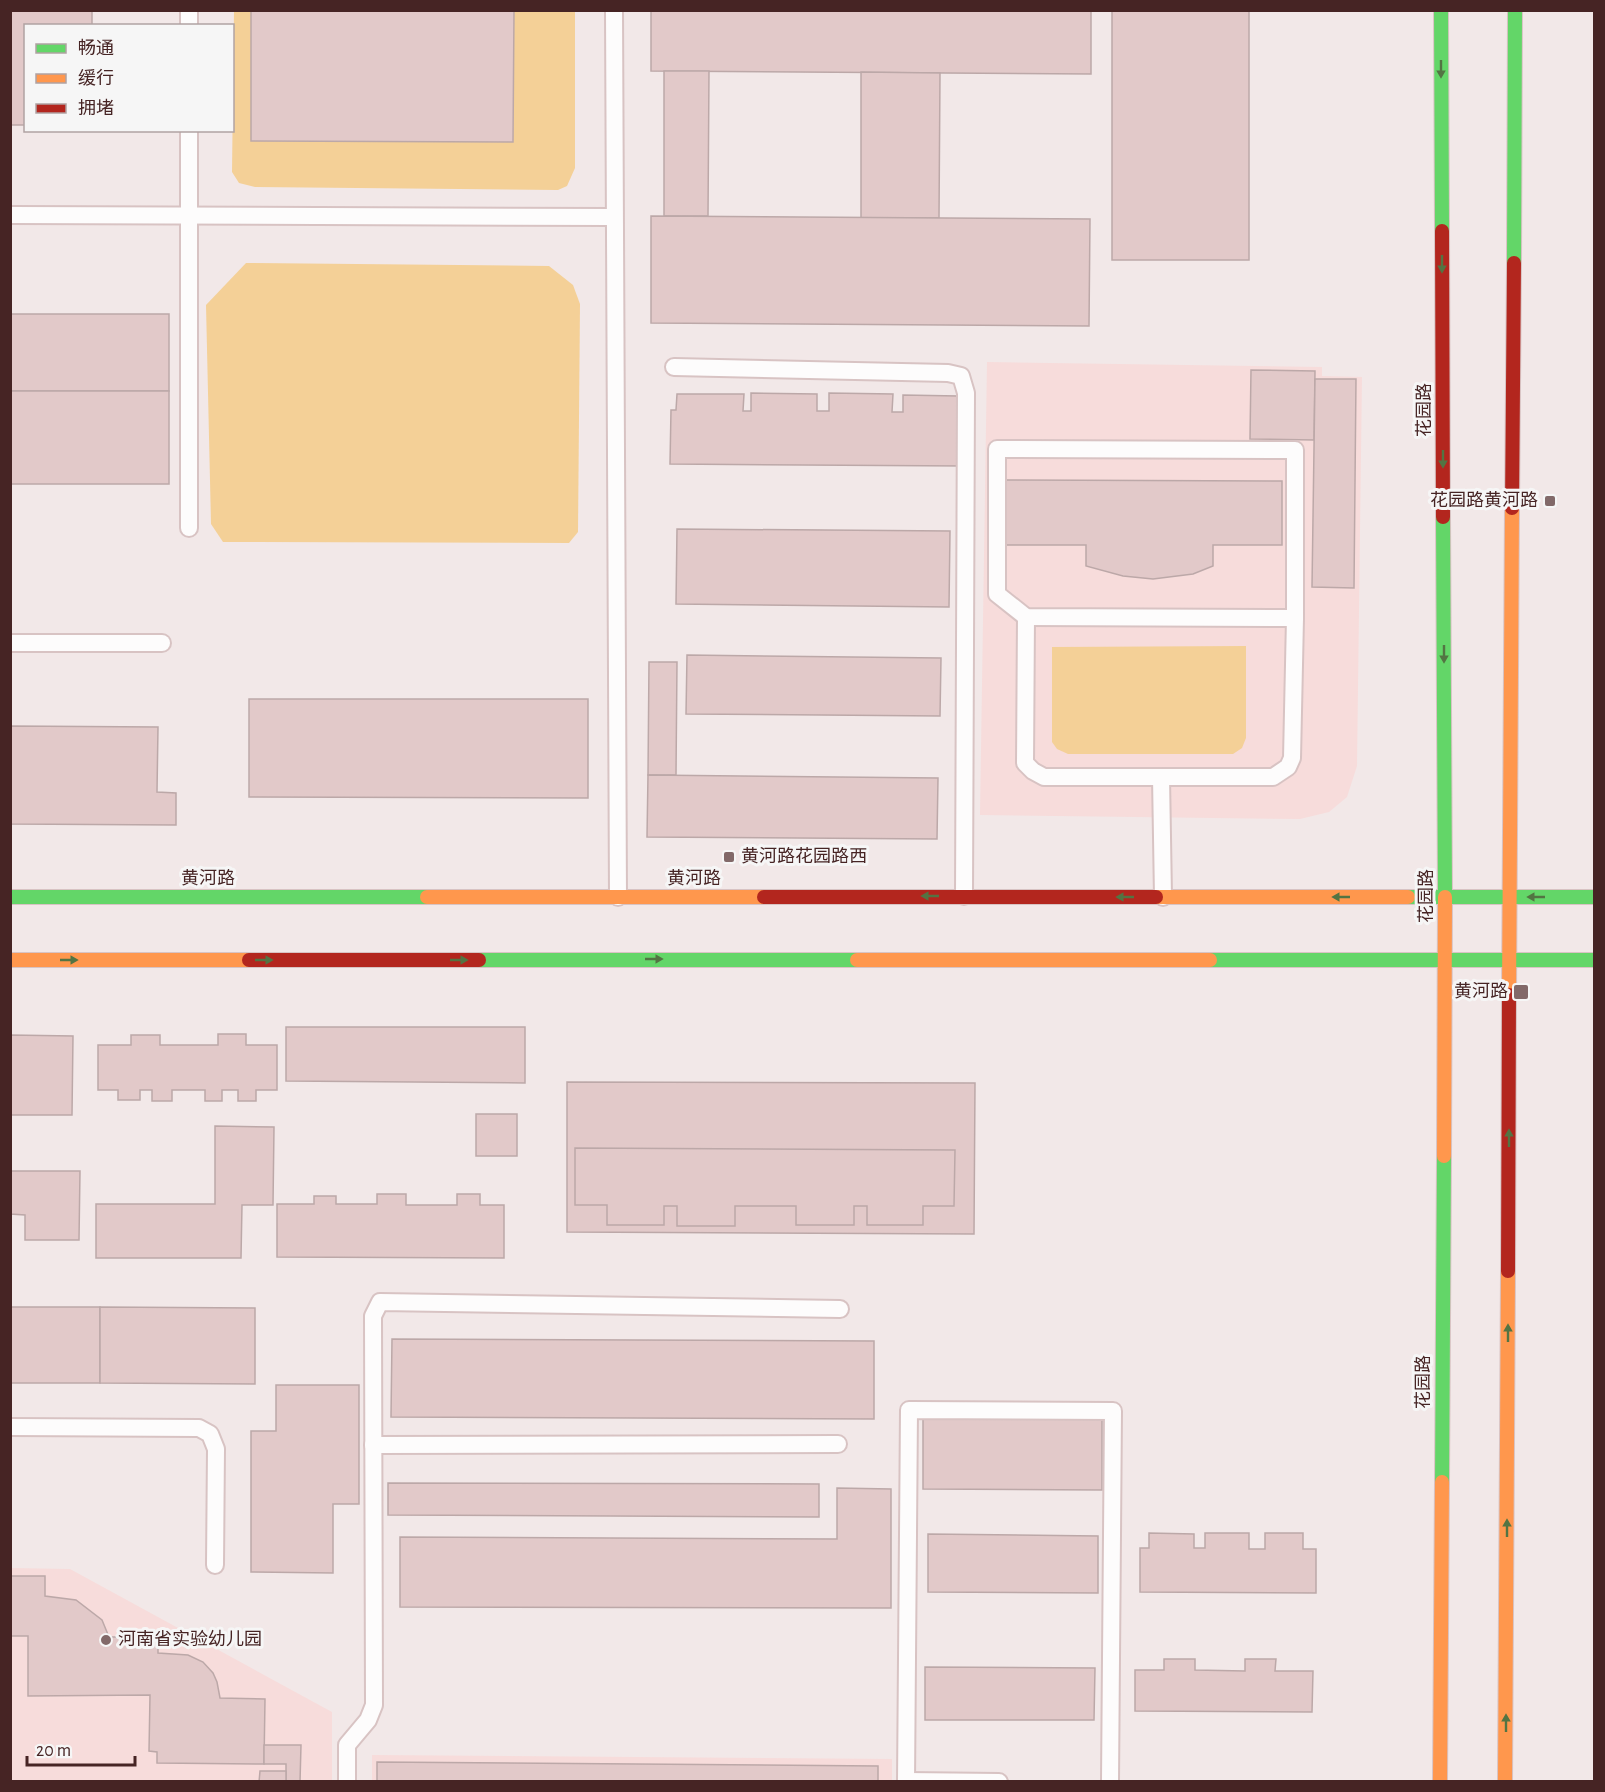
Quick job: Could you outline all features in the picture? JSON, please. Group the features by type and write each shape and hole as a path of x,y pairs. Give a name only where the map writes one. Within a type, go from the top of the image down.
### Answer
{"main road":[{"name":"花园路","path":"1440,1782 1445,960 1441,10"},
{"path":"1505,1782 1515,10"},
{"name":"黄河路","path":"10,897 1594,897"},
{"path":"10,960 1594,960"}],"lane":[{"path":"614,10 618,897"},
{"path":"189,132 189,528"},
{"path":"10,215 614,217"},
{"path":"674,367 948,373 961,376 966,393 964,896"},
{"path":"1026,617 1025,763 1033,771 1044,777 1273,777 1288,767 1292,758 1295,618 1295,450 997,448 997,594 1026,617 1295,618"},
{"path":"10,643 162,643"},
{"path":"1161,777 1163,897"},
{"path":"347,1782 347,1745 368,1720 374,1705 373,1316 380,1302 840,1309"},
{"path":"999,1782 906,1781 909,1410 1113,1411 1110,1782"},
{"path":"10,1427 199,1428 210,1434 216,1449 215,1565"},
{"path":"373,1445 838,1444"}],"shaded area":[{"path":"234,11 251,11 251,141 513,142 514,11 575,11 575,168 567,186 558,190 255,187 239,183 232,172"},
{"path":"246,263 549,266 573,285 580,304 578,532 569,543 223,542 211,524 206,305"},
{"path":"987,362 1322,367 1322,376 1362,377 1357,766 1347,797 1329,812 1300,819 980,815"},
{"path":"1246,646 1246,738 1242,748 1233,754 1068,754 1057,749 1052,742 1052,647"},
{"name":"河南省实验幼儿园","path":"11,1568 70,1569 332,1712 332,1781 11,1782"},
{"path":"372,1755 892,1759 892,1782 372,1782"}],"building":[{"path":"10,10 92,10 92,24 24,24 24,125 10,125"},
{"path":"251,10 514,10 513,142 251,141"},
{"path":"651,10 1091,10 1091,74 651,71"},
{"path":"1112,10 1249,10 1249,260 1112,260"},
{"path":"664,71 709,71 708,216 664,216"},
{"path":"861,72 940,73 939,218 861,218"},
{"path":"651,216 1090,219 1089,326 651,323"},
{"path":"10,314 169,314 169,391 10,391"},
{"path":"1251,370 1315,371 1314,440 1250,439"},
{"path":"1315,379 1356,379 1354,588 1312,587"},
{"path":"10,391 169,391 169,484 10,484"},
{"path":"751,393 817,394 817,411 829,411 829,393 893,394 892,412 903,412 903,395 958,396 964,466 670,464 671,410 676,410 677,394 744,394 743,411 751,411"},
{"path":"1006,480 1282,481 1282,545 1213,545 1213,566 1193,574 1153,579 1123,576 1086,566 1086,545 1006,545"},
{"path":"677,529 950,531 949,607 676,604"},
{"path":"687,655 941,658 940,716 686,714"},
{"path":"649,662 677,662 676,775 648,775"},
{"path":"249,699 588,699 588,798 249,797"},
{"path":"10,726 158,727 157,792 176,793 176,825 10,824"},
{"path":"648,775 938,778 937,839 647,837"},
{"path":"286,1027 525,1027 525,1083 286,1081"},
{"path":"218,1034 246,1034 246,1045 277,1045 277,1090 256,1090 256,1101 238,1101 238,1090 222,1090 222,1101 205,1101 205,1090 172,1090 172,1101 152,1101 152,1090 140,1090 140,1100 118,1100 118,1090 98,1090 98,1045 131,1045 131,1035 160,1035 160,1045 218,1045"},
{"path":"10,1035 73,1036 72,1115 10,1115"},
{"path":"567,1082 975,1083 974,1234 567,1232"},
{"path":"476,1114 517,1114 517,1156 476,1156"},
{"path":"215,1126 274,1127 273,1205 242,1205 241,1258 96,1258 96,1204 215,1204"},
{"path":"575,1148 955,1150 954,1206 923,1206 923,1225 867,1225 867,1206 854,1206 854,1225 796,1225 796,1206 735,1206 735,1226 677,1226 677,1206 664,1206 664,1225 607,1225 607,1205 575,1205"},
{"path":"10,1171 80,1171 79,1240 25,1240 25,1215 10,1214"},
{"path":"377,1194 406,1194 406,1205 457,1205 457,1194 480,1194 480,1205 504,1205 504,1258 277,1257 277,1204 314,1204 314,1196 336,1196 336,1204 377,1204"},
{"path":"10,1307 100,1307 100,1383 10,1383"},
{"path":"100,1307 255,1308 255,1384 100,1383"},
{"path":"392,1339 874,1341 874,1419 391,1417"},
{"path":"276,1385 359,1385 359,1504 333,1504 333,1573 251,1572 251,1431 276,1431"},
{"path":"923,1417 1102,1418 1102,1490 923,1489"},
{"path":"388,1483 819,1484 819,1517 388,1515"},
{"path":"837,1488 891,1489 891,1608 400,1607 400,1537 837,1539"},
{"path":"1149,1533 1194,1534 1194,1548 1205,1548 1205,1533 1249,1533 1249,1549 1265,1549 1265,1533 1303,1533 1303,1549 1316,1549 1316,1593 1140,1592 1140,1548 1149,1548"},
{"path":"928,1534 1098,1536 1098,1593 928,1592"},
{"path":"10,1576 45,1576 45,1596 76,1600 102,1620 109,1637 158,1637 158,1653 188,1655 203,1662 213,1673 220,1698 265,1699 264,1764 157,1763 157,1752 149,1751 150,1695 28,1696 28,1636 10,1636"},
{"path":"1164,1659 1195,1659 1195,1670 1245,1671 1245,1659 1276,1659 1275,1671 1313,1671 1312,1712 1135,1711 1135,1670 1164,1670"},
{"path":"925,1667 1095,1668 1094,1720 925,1720"},
{"path":"264,1745 301,1745 300,1782 286,1782 286,1764 264,1764"},
{"path":"377,1762 878,1766 878,1782 377,1782"},
{"path":"260,1771 286,1771 286,1782 259,1782"}],"traffic: fast":[{"path":"1441,10 1442,231"},
{"path":"1514,263 1515,10"},
{"path":"1443,517 1445,897"},
{"path":"10,897 427,897"},
{"path":"1408,897 1594,897"},
{"path":"479,960 857,960"},
{"path":"1210,960 1594,960"},
{"path":"1442,1482 1444,1156"}],"traffic: slow":[{"path":"1509,995 1512,508"},
{"path":"427,897 764,897"},
{"path":"1156,897 1408,897"},
{"path":"1444,1156 1445,897"},
{"path":"10,960 249,960"},
{"path":"857,960 1210,960"},
{"path":"1505,1782 1508,1271"},
{"path":"1440,1782 1442,1482"}],"traffic: jam":[{"path":"1442,231 1443,517"},
{"path":"1512,508 1514,263"},
{"path":"764,897 1156,897"},
{"path":"249,960 479,960"},
{"path":"1508,1271 1509,995"}],"place":[{"name":"花园路黄河路","path":"1550,501"},
{"name":"黄河路花园路西","path":"729,857"},
{"name":"黄河路","path":"1521,992"},
{"name":"河南省实验幼儿园","path":"106,1640"}]}
